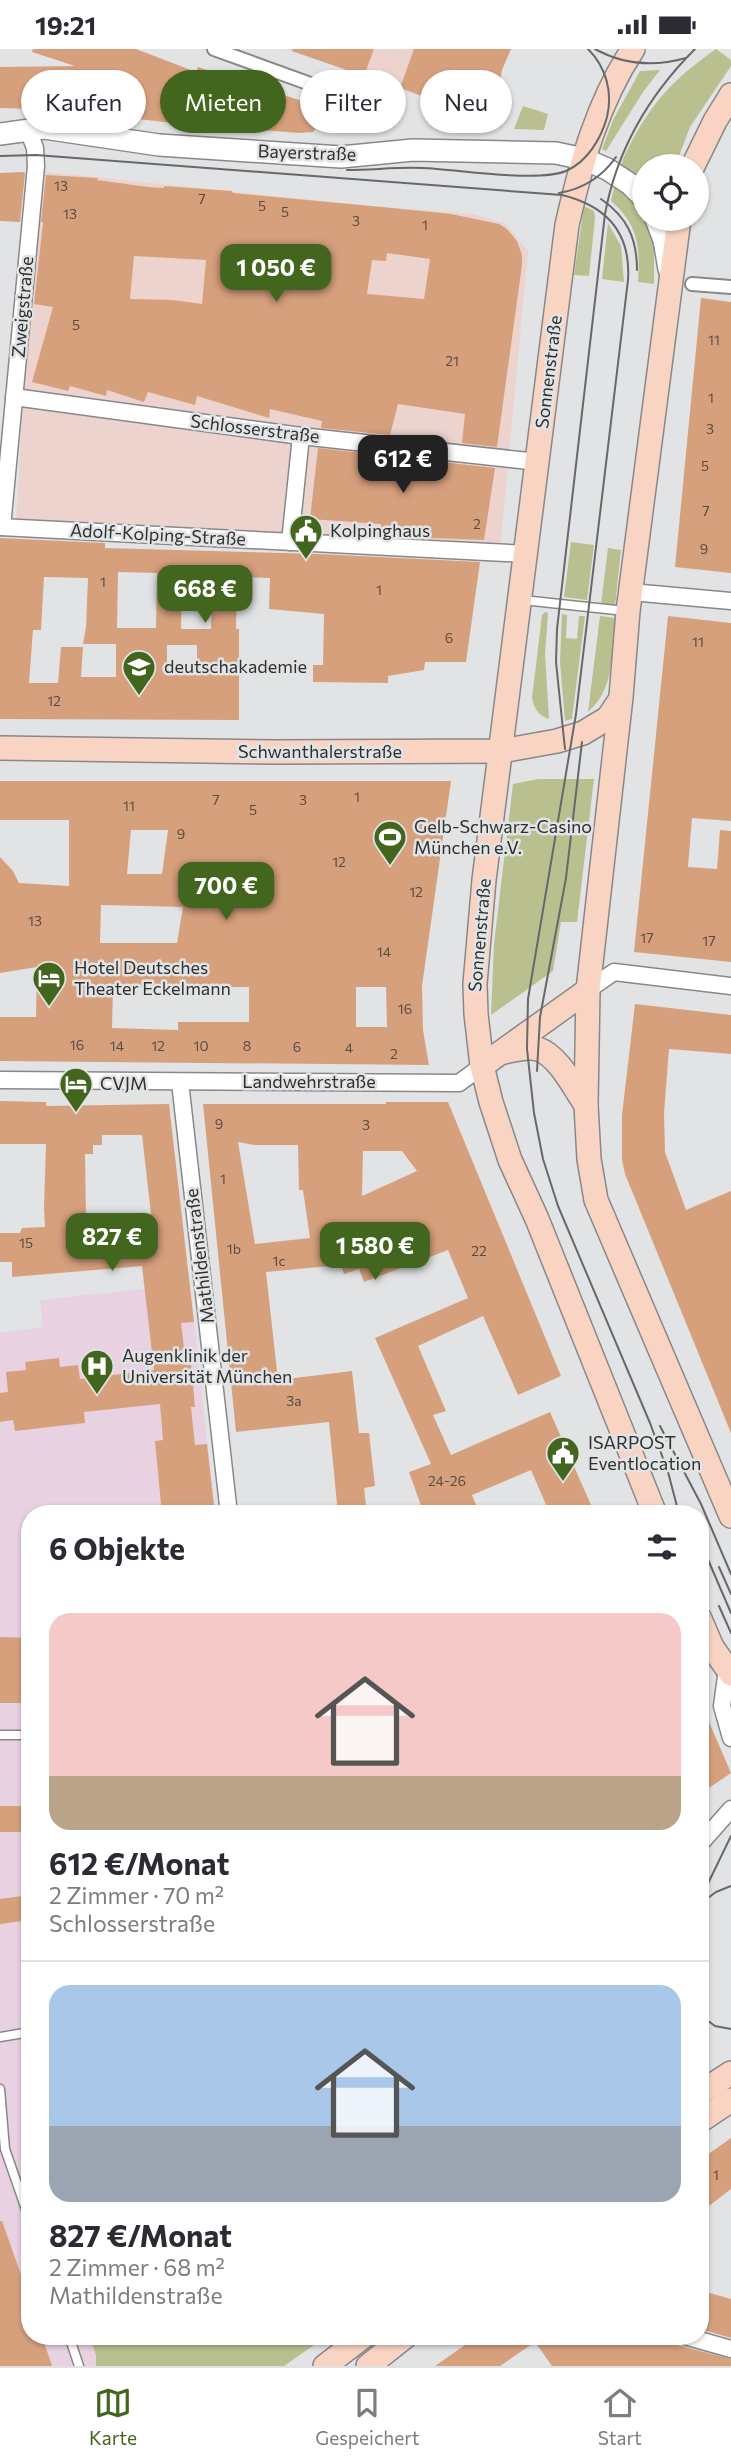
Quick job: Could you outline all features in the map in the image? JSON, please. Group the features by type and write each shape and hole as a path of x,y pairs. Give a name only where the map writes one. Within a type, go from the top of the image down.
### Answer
{"main road":[{"name":"Sonnenstraße","path":"633,49 604,102 569,213 484,880 475,984 482,1066 510,1160 537,1219 652,1505"},
{"path":"698,154 731,95"},
{"path":"679,231 681,283 629,602 621,698 588,990 586,1105 589,1159 596,1200 731,1516"},
{"name":"Schwanthalerstraße","path":"0,748 276,752 502,751 557,741 583,733 608,718 621,698"},
{"name":"Landwehrstraße","path":"482,1066 588,990"},
{"path":"501,1052 530,1048 544,1052 558,1065 586,1105"},
{"path":"709,1640 729,1672"},
{"path":"709,2086 731,2073"},
{"path":"709,2115 731,2100"},
{"path":"325,2366 352,2345"},
{"path":"368,2366 395,2345"}],"street":[{"path":"214,49 300,80"},
{"name":"Bayerstraße","path":"0,134 21,130"},
{"name":"Zweigstraße","path":"1,527 36,166 35,148 29,133"},
{"name":"Bayerstraße","path":"83,133 159,145 341,157 413,150 556,153 584,159 620,177 632,188"},
{"path":"660,231 681,283 731,286"},
{"name":"Schlosserstraße","path":"14,397 301,436 538,462"},
{"path":"290,542 301,436"},
{"name":"Adolf-Kolping-Straße","path":"1,527 527,554"},
{"path":"629,602 731,601"},
{"path":"588,990 614,972 731,985"},
{"name":"Landwehrstraße","path":"0,1080 459,1083 482,1066"},
{"name":"Mathildenstraße","path":"180,1081 228,1505"},
{"path":"729,1672 722,1706 731,1738"},
{"path":"709,1834 731,1809"},
{"path":"709,2343 731,2349"}],"lane":[{"path":"521,600 629,602"},
{"path":"0,1735 21,1735"},
{"path":"0,2037 21,2034"},
{"path":"0,2089 5,2149 21,2195"},
{"path":"72,2345 79,2366"}],"shaded area":[{"path":"285,49 511,49 502,70 420,70 420,96 406,91 406,70 346,70"},
{"path":"37,171 359,205 473,214 506,224 528,251 500,550 16,520"},
{"name":"Augenklinik der Universität München","path":"190,1284 214,1505 21,1505 21,2345 92,2345 96,2366 0,2366 0,1333 43,1327 40,1300"}],"green space":[{"path":"716,49 731,60 731,66 690,127 680,154 632,154 632,175 621,167 634,137 651,110 690,68"},
{"path":"660,70 606,151 602,149 613,120 640,71"},
{"path":"523,106 548,114 544,130 514,129"},
{"path":"615,184 632,199 632,228 620,210 611,201"},
{"path":"584,206 594,211 595,218 589,276 574,275"},
{"path":"608,223 621,246 624,282 602,279"},
{"path":"633,231 651,231 654,239 654,284 638,282 636,237"},
{"path":"571,542 594,545 587,600 564,597"},
{"path":"608,548 621,550 615,606 601,604"},
{"path":"548,613 545,654 549,719 538,712 532,698 542,615"},
{"path":"562,614 567,615 566,638 577,639 579,616 585,616 572,719 565,721 560,662"},
{"path":"600,616 615,618 612,656 608,681 597,702 588,712"},
{"path":"538,779 594,779 577,922 561,922 553,971 491,1015 494,944 513,784"},
{"path":"92,2345 314,2345 284,2366 96,2366"}],"building":[{"path":"33,49 136,49 191,70 160,70 160,122 146,120 146,70 21,70 21,109 0,108 0,67 75,66 32,52"},
{"path":"374,49 366,70 347,70 292,51"},
{"path":"414,49 511,49 502,70 420,70 420,95 406,90 406,71"},
{"path":"286,96 300,100 299,133 286,132"},
{"path":"23,172 20,222 0,221 0,173"},
{"path":"46,175 98,178 97,180 148,187 232,191 451,214 499,224 517,241 522,265 497,447 462,443 465,414 398,404 390,435 321,428 322,421 270,409 269,418 197,396 195,405 148,392 144,402 107,390 106,396 70,386 68,391 32,382 53,307 34,304","holes":["387,253 430,259 424,299 367,294 372,260 386,261","134,256 206,260 202,304 130,299"]},
{"path":"701,298 731,302 731,573 675,567"},
{"path":"318,448 495,468 484,540 380,536 381,524 310,519"},
{"path":"0,538 105,543 105,548 480,562 466,662 425,662 424,670 388,676 388,683 313,682 313,665 323,665 324,614 269,609 270,578 237,577 239,720 0,719","holes":["118,572 157,573 156,628 117,628","182,574 213,575 211,629 181,629","44,577 88,578 83,644 116,644 116,677 81,677 83,647 61,647 58,683 29,683 33,630 41,630","167,645 197,645 197,675 167,675"]},
{"path":"668,616 731,623 731,821 692,818 688,867 717,869 720,830 731,831 731,962 634,952"},
{"path":"0,781 451,781 422,986 423,1030 429,1065 0,1061 0,1017 36,1017 37,967 0,973 0,857 13,871 19,883 69,886 69,820 0,820","holes":["131,830 168,830 162,874 127,874","101,905 183,907 177,943 100,943","249,987 249,1022 178,1022 178,1030 112,1028 113,988","356,987 386,987 387,1027 356,1027"]},
{"path":"635,1004 731,1015 731,1054 669,1049 664,1113 665,1152 686,1210 731,1191 731,1433 625,1174 622,1160 622,1115"},
{"path":"0,1101 46,1102 46,1106 169,1104 194,1322 181,1323 186,1365 191,1365 195,1445 207,1444 214,1505 161,1505 155,1441 163,1440 160,1404 84,1412 85,1423 15,1431 13,1420 0,1422 0,1393 8,1392 6,1372 26,1370 25,1362 59,1358 60,1367 78,1365 80,1379 154,1370 142,1266 12,1277 12,1262 0,1262 0,1233 20,1233 22,1228 45,1227 46,1144 0,1144","holes":["102,1135 142,1135 151,1214 86,1219 85,1154 93,1154 93,1145 102,1145"]},
{"path":"448,1102 561,1376 518,1395 483,1316 418,1346 446,1411 433,1415 451,1455 550,1412 591,1505 546,1505 531,1470 472,1495 476,1505 421,1505 409,1472 431,1464 375,1338 468,1298 448,1250 364,1282 359,1269 344,1274 341,1265 266,1272 278,1380 352,1371 359,1433 369,1433 375,1486 364,1488 366,1505 337,1505 329,1422 236,1432 203,1104","holes":["238,1142 254,1145 298,1145 299,1190 303,1190 310,1238 255,1244","363,1151 402,1151 417,1171 362,1196"]},
{"path":"0,1637 21,1638 21,1703 0,1703"},
{"path":"709,1722 731,1773 709,1788"},
{"path":"0,1806 21,1806 21,1832 0,1832"},
{"path":"21,1896 21,1921 0,1924 0,1899"},
{"path":"731,2138 731,2189 709,2206 709,2154"},
{"path":"2,2221 21,2275 21,2345 45,2345 52,2366 0,2366"},
{"path":"709,2293 731,2299 731,2338 709,2332"},
{"path":"465,2345 531,2345 500,2366 435,2366"},
{"path":"537,2345 677,2345 731,2359 731,2366 552,2366"}],"tram line":[{"path":"347,170 422,168 536,176 574,167 592,149 601,133 609,108 604,72 588,49"},
{"path":"595,49 639,63 662,63 686,58"},
{"path":"565,749 556,662 557,629 605,214 618,167 637,125 663,85 695,49"},
{"path":"0,156 36,155 562,195 592,206 613,224 620,235 628,263 628,280 576,714 528,999 527,1049 534,1113 543,1159 558,1206 650,1423 677,1505"},
{"path":"559,193 576,189 591,181 616,157"},
{"path":"601,199 618,213 629,229 635,248 637,270"},
{"path":"537,1071 540,1017 566,878 582,742"},
{"path":"660,1426 701,1505"},
{"path":"709,1523 731,1574"},
{"path":"709,1562 731,1613"},
{"path":"719,1567 731,1594"},
{"path":"719,1606 731,1633"},
{"path":"709,1881 731,1836"},
{"path":"709,1897 731,1886"},
{"path":"709,2022 715,2026 731,2029"}],"place":[{"name":"Kolpinghaus","path":"306,561"},
{"name":"deutschakademie","path":"139,697"},
{"name":"Gelb-Schwarz-Casino München e.V.","path":"390,867"},
{"name":"Hotel Deutsches Theater Eckelmann","path":"49,1008"},
{"name":"CVJM","path":"76,1114"},
{"name":"Augenklinik der Universität München","path":"97,1396"},
{"name":"ISARPOST Eventlocation","path":"563,1483"}]}
